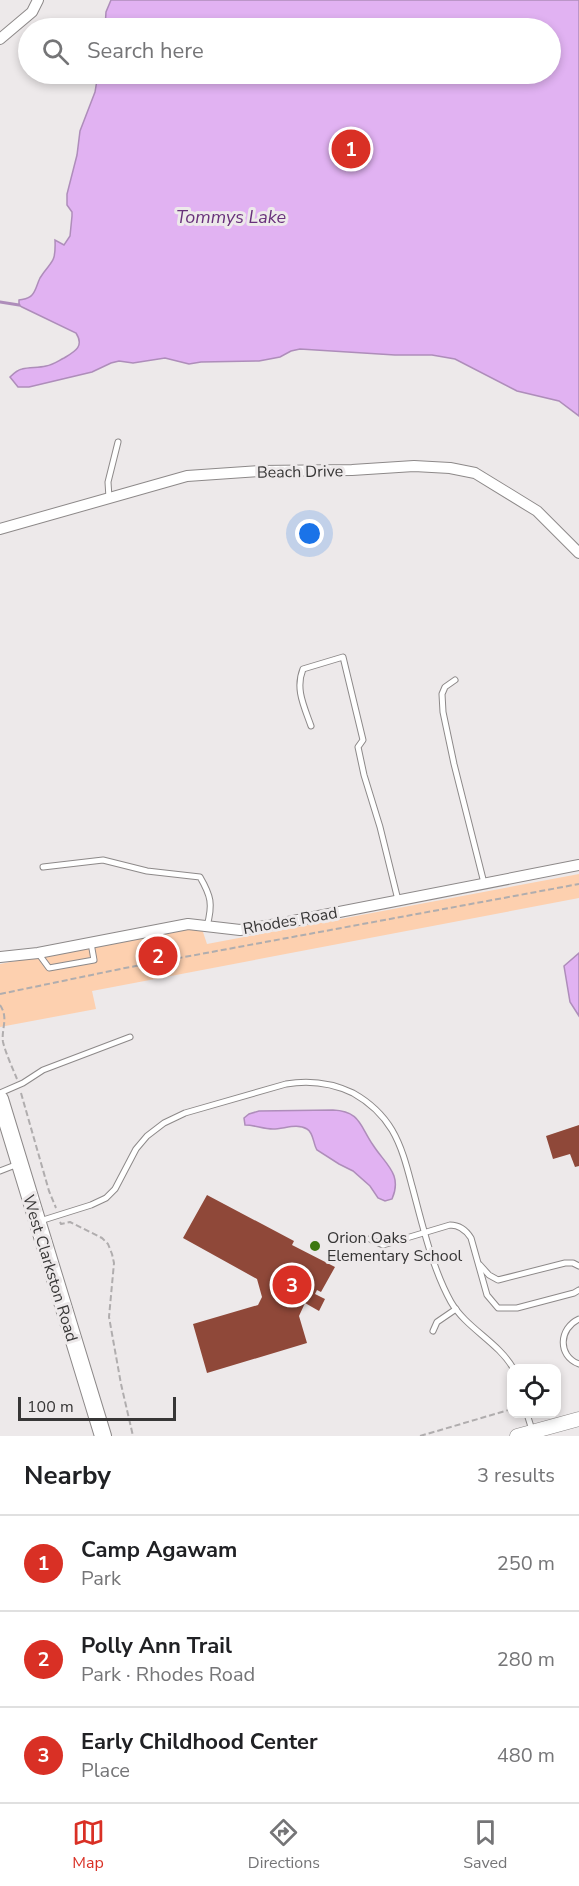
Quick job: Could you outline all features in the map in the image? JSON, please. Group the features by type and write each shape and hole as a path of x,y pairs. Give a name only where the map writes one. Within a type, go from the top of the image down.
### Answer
{"main road":[{"name":"West Clarkston Road","path":"0,1099 3,1120 19,1163 102,1436"}],"street":[{"path":"25,18 32,12 38,0"},
{"path":"0,39 18,24"},
{"name":"Beach Drive","path":"0,529 186,476 414,466 450,468 475,473 537,511 579,553"},
{"name":"Rhodes Road","path":"0,957 90,944 188,924 240,930 579,865"},
{"path":"517,1436 535,1433 579,1419"}],"lane":[{"path":"109,498 108,482 118,441"},
{"path":"311,726 298,688 303,669 343,657 363,740 358,747 364,775 398,900"},
{"path":"454,680 445,687 442,694 443,712 484,883"},
{"path":"43,867 103,860 147,871 200,877 211,897 207,926"},
{"path":"38,953 49,968 94,960 90,944"},
{"path":"0,1093 23,1083 43,1070 130,1037"},
{"path":"37,1222 106,1198 115,1189 131,1156 143,1140 171,1119 282,1085 304,1082 326,1084 348,1091 372,1106 393,1132 402,1151 425,1233 445,1288 456,1309 502,1353 510,1364"},
{"path":"0,1171 19,1163"},
{"path":"370,1239 383,1245 450,1225 460,1227 471,1238 487,1295 498,1308 517,1308 579,1290"},
{"path":"477,1261 489,1275 498,1280 566,1263 579,1266"},
{"path":"433,1331 437,1322 456,1309"},
{"path":"579,1319 567,1327 563,1342 568,1357 579,1364"},
{"path":"529,1418 535,1433"}],"path":[{"path":"0,994 125,968 579,884"},
{"path":"420,1436 507,1410"}],"shaded area":[{"path":"579,874 579,898 92,991 96,1009 0,1027 0,964 201,926 207,944"}],"water":[{"name":"Tommys Lake","path":"111,0 579,0 579,416 559,401 517,391 455,359 432,355 300,349 280,357 259,361 189,364 165,358 133,363 119,361 92,372 29,387 18,387 10,377 16,372 53,364 71,354 79,345 76,333 22,307 19,305 19,300 35,292 40,278 54,258 55,240 64,245 70,236 72,212 67,205 67,194 77,155 80,131 96,84 561,84 561,18 106,18"},
{"path":"579,953 579,1016 570,1002 564,966"},
{"path":"333,1110 349,1113 358,1121 391,1170 395,1183 392,1199 385,1201 378,1198 370,1186 353,1171 317,1150 311,1133 307,1129 295,1126 269,1129 245,1125 244,1118 259,1111"}],"building":[{"path":"579,1125 579,1166 575,1167 570,1154 553,1159 546,1136"},
{"path":"207,1195 294,1241 292,1245 335,1267 321,1292 317,1290 315,1294 325,1299 319,1311 305,1303 299,1316 307,1343 207,1373 193,1324 258,1305 262,1297 257,1279 183,1238"}],"waterway":[{"path":"0,302 19,305"}],"place":[{"name":"Camp Agawam","path":"351,149"},
{"name":"Polly Ann Trail","path":"158,956"},
{"name":"Orion Oaks Elementary School","path":"315,1246"},
{"name":"Early Childhood Center","path":"292,1285"}]}
